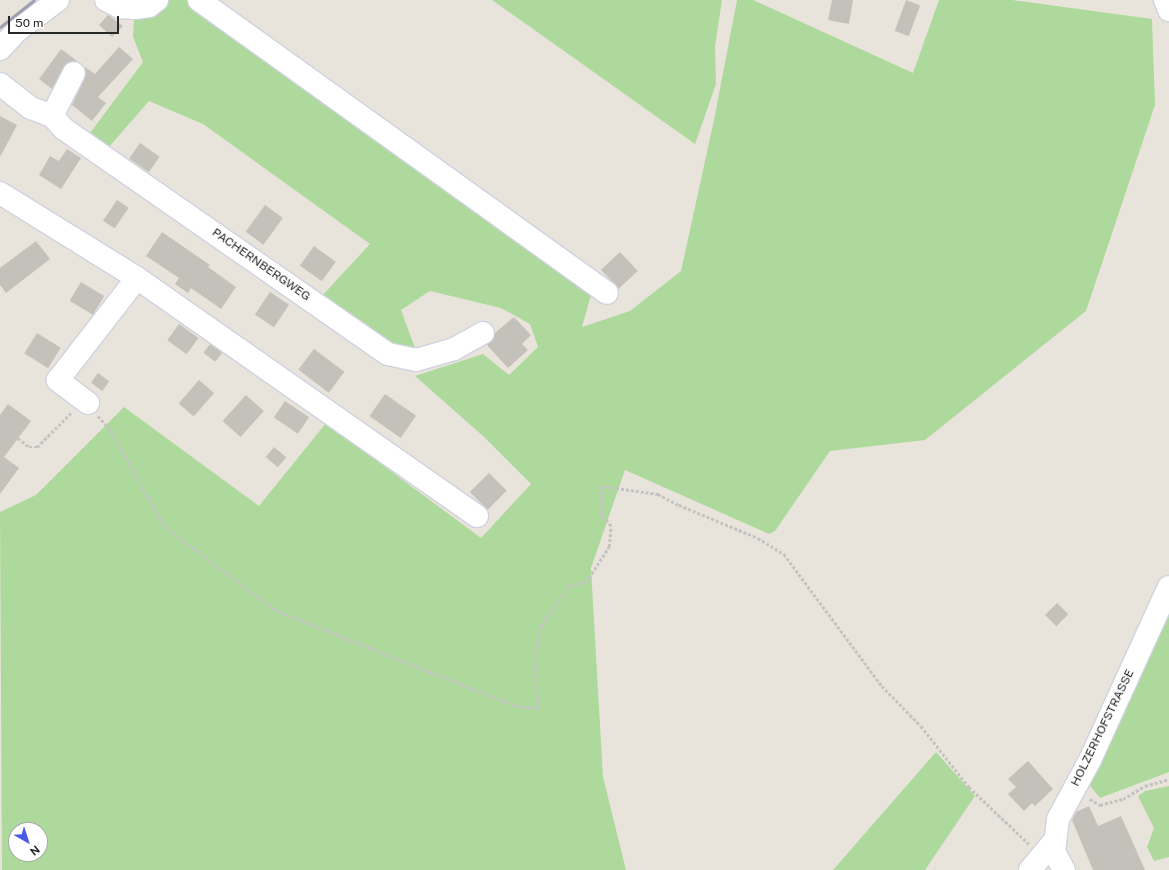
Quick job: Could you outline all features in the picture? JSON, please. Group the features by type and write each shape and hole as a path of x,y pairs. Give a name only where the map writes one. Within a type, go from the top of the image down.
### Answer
{"street":[{"path":"0,48 18,30 58,0"},
{"path":"106,0 120,7 135,8 149,6 157,0"},
{"path":"199,0 607,293"},
{"path":"1165,0 1169,10"},
{"path":"52,116 74,73"},
{"name":"PACHERNBERGWEG","path":"0,84 31,108 52,116 64,129 388,354 416,360 454,349 484,333"},
{"path":"0,193 137,278 477,516"},
{"path":"82,408 58,380 137,278"},
{"name":"HOLZERHOFSTRASSE","path":"1042,856 1058,819 1074,789 1169,587"},
{"name":"HOLZERHOFSTRASSE","path":"1042,856 1054,852 1064,870"}],"path":[{"path":"18,438 29,447 37,447 71,412 82,408 111,430 164,526 275,610 516,706 538,708 534,658 541,626 569,585 586,582 608,547 611,526 601,515 601,486 658,494 679,505 758,538 784,554 882,686 921,726 969,787 1042,856"},
{"path":"1074,789 1100,805 1123,799 1145,786 1169,779"}],"green space":[{"path":"170,0 192,0 591,295 582,327 630,311 681,271 714,120 737,0 753,0 913,73 939,0 1012,0 1152,19 1155,105 1086,311 925,440 830,451 775,531 769,534 625,470 591,568 603,777 626,870 2,870 0,512 36,495 124,407 259,506 326,423 481,538 531,484 483,436 415,376 483,354 509,375 538,347 530,324 501,308 430,291 401,310 415,348 389,347 320,298 370,244 203,124 149,101 109,147 90,133 143,62 133,37 134,19 156,13"},
{"path":"492,0 722,0 715,47 716,84 695,144"},
{"path":"1169,605 1169,772 1100,798 1086,781"},
{"path":"936,752 975,796 925,870 833,870"},
{"path":"1169,786 1169,857 1154,861 1147,847 1154,828 1138,796 1145,791"}],"building":[{"path":"832,0 853,0 849,24 828,20"},
{"path":"906,0 920,5 909,36 895,31"},
{"path":"108,15 123,26 112,37 99,25"},
{"path":"119,47 133,59 98,97 106,103 92,121 72,105 85,78 85,67 95,74"},
{"path":"61,49 77,61 67,63 52,89 39,79"},
{"path":"0,116 17,125 0,157"},
{"path":"140,143 160,157 149,172 129,159"},
{"path":"67,149 81,158 61,189 39,175 50,156 59,161"},
{"path":"117,200 129,208 115,229 103,221"},
{"path":"265,205 283,218 263,245 246,232"},
{"path":"162,232 210,265 208,267 236,287 221,309 191,288 188,293 175,284 179,278 146,256"},
{"path":"36,241 50,259 6,293 0,285 0,268"},
{"path":"314,246 336,262 322,281 300,265"},
{"path":"620,252 638,271 619,289 601,270"},
{"path":"81,282 104,296 93,315 70,301"},
{"path":"270,292 289,305 274,327 255,314"},
{"path":"514,317 531,335 522,344 528,350 508,368 487,345 493,340 495,333"},
{"path":"179,324 198,338 187,354 167,340"},
{"path":"37,333 61,348 48,368 24,353"},
{"path":"210,344 222,353 215,362 203,353"},
{"path":"314,349 344,372 329,393 298,370"},
{"path":"98,373 109,381 102,391 91,383"},
{"path":"199,380 214,393 194,417 179,403"},
{"path":"385,394 416,416 401,438 370,416"},
{"path":"246,395 264,411 240,437 223,421"},
{"path":"285,401 309,417 298,434 274,418"},
{"path":"8,404 31,421 4,457 19,468 0,494 0,415"},
{"path":"274,447 286,457 278,467 266,457"},
{"path":"489,473 507,491 488,510 470,492"},
{"path":"1057,603 1068,614 1056,626 1045,615"},
{"path":"1028,761 1053,789 1035,806 1032,803 1024,811 1008,794 1016,787 1008,779"},
{"path":"1089,806 1098,826 1121,816 1145,870 1093,870 1072,820 1076,812"}],"railway":[{"path":"0,27 34,0"}]}
